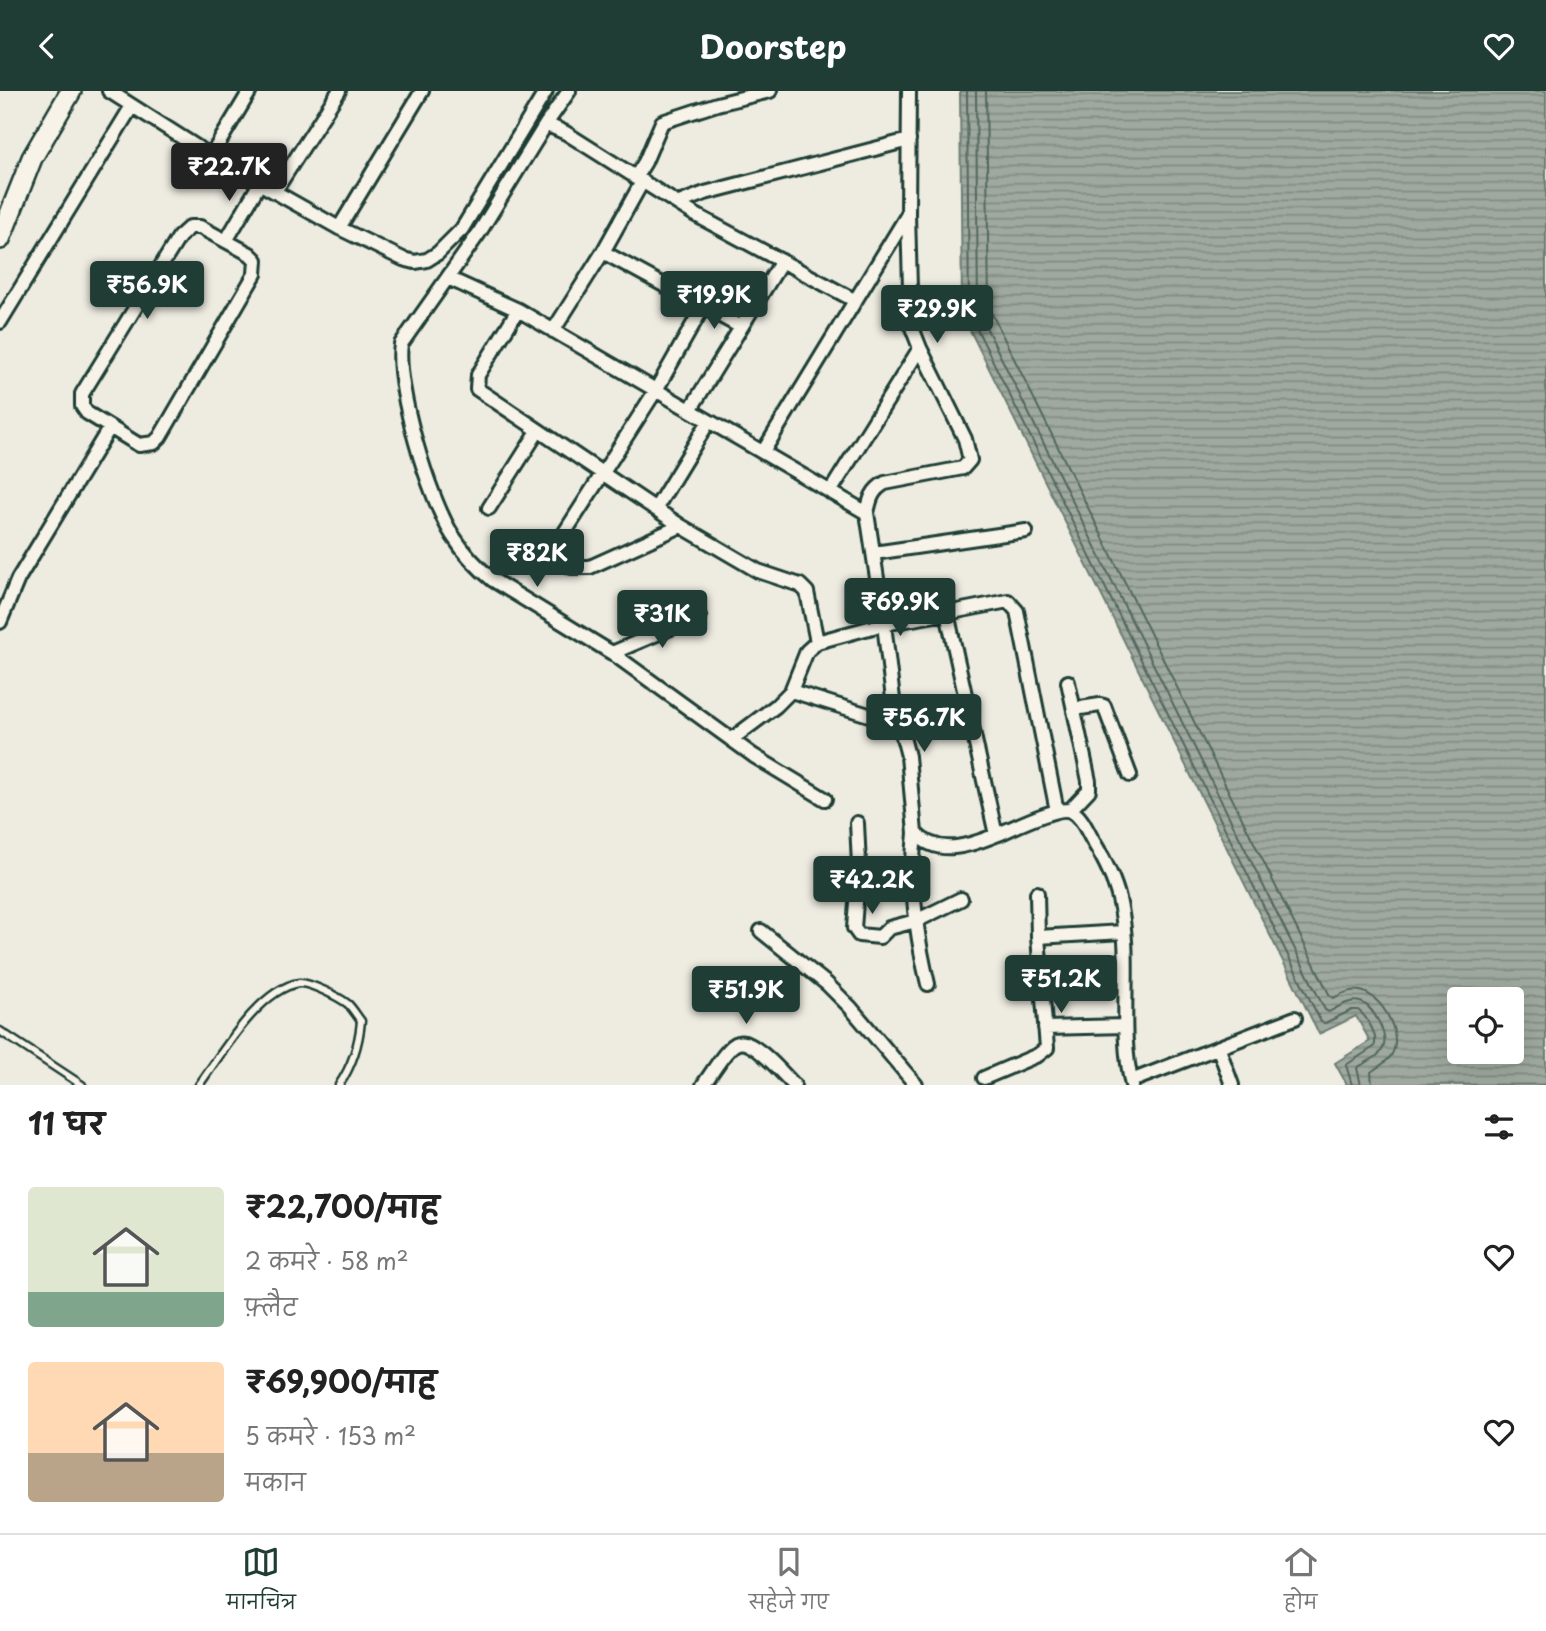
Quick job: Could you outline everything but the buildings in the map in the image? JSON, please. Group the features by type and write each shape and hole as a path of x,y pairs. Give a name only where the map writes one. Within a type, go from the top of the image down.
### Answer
{"street":[{"path":"0,239 32,158 71,91"},
{"path":"109,91 211,156 339,227 403,259 415,262 427,260 438,253 462,229 547,91"},
{"path":"211,156 250,91"},
{"path":"275,191 339,91"},
{"path":"339,227 422,91"},
{"path":"569,91 479,233 401,344 399,358 415,437 432,493 452,535 480,570 528,603 612,653 775,769 825,799"},
{"path":"553,331 603,252 638,180 662,122 716,104 770,91"},
{"path":"909,91 911,325 965,439 970,460 962,468 886,483 877,488 871,496 867,513 898,725 908,756 915,833 912,875 916,922 928,984"},
{"path":"0,322 132,106"},
{"path":"546,124 566,133 694,214 854,300"},
{"path":"679,203 705,193 909,140"},
{"path":"226,241 260,183"},
{"path":"763,452 908,214"},
{"path":"190,227 200,227 226,241 256,260 255,274 160,437 154,443 139,445 87,413 82,405 82,394 179,237 190,227"},
{"path":"603,252 741,327"},
{"path":"690,410 782,261"},
{"path":"448,278 518,310 867,513"},
{"path":"681,526 590,567 571,567 557,557 557,548 656,390 703,307"},
{"path":"518,310 478,375 477,389 681,526 758,571 800,585 807,592 817,642"},
{"path":"830,492 920,348"},
{"path":"656,508 709,421"},
{"path":"0,622 18,579 110,427"},
{"path":"489,508 538,431"},
{"path":"874,553 1026,531"},
{"path":"732,739 776,706 791,691 807,651 817,642 884,624 1008,601 1014,604 1017,611 1063,810"},
{"path":"947,613 996,835"},
{"path":"612,653 699,615"},
{"path":"915,833 933,846 951,848 972,845 1063,810 1088,790 1089,781 1068,682"},
{"path":"791,691 898,725"},
{"path":"1074,709 1104,706 1129,775"},
{"path":"1063,810 1080,818 1113,878 1119,901 1124,932 1125,1051 1131,1083 1295,1018"},
{"path":"857,823 859,865 855,932 859,935 877,938 889,927 916,922 961,899"},
{"path":"984,1079 1047,1048 1037,893"},
{"path":"761,931 835,992 916,1085"},
{"path":"1038,937 1124,932"},
{"path":"1045,1028 1125,1026"},
{"path":"704,1085 730,1049 737,1043 745,1043 767,1058 794,1085"},
{"path":"1219,1049 1232,1085"}],"lane":[{"path":"199,1085 262,1003 278,990 300,983 316,987 348,1004 361,1021 359,1040 340,1085"},
{"path":"0,1031 82,1085"}],"water":[{"path":"960,91 1546,91 1546,1085 1347,1085 1335,1063 1370,1041 1356,1016 1319,1034 962,314"}]}
